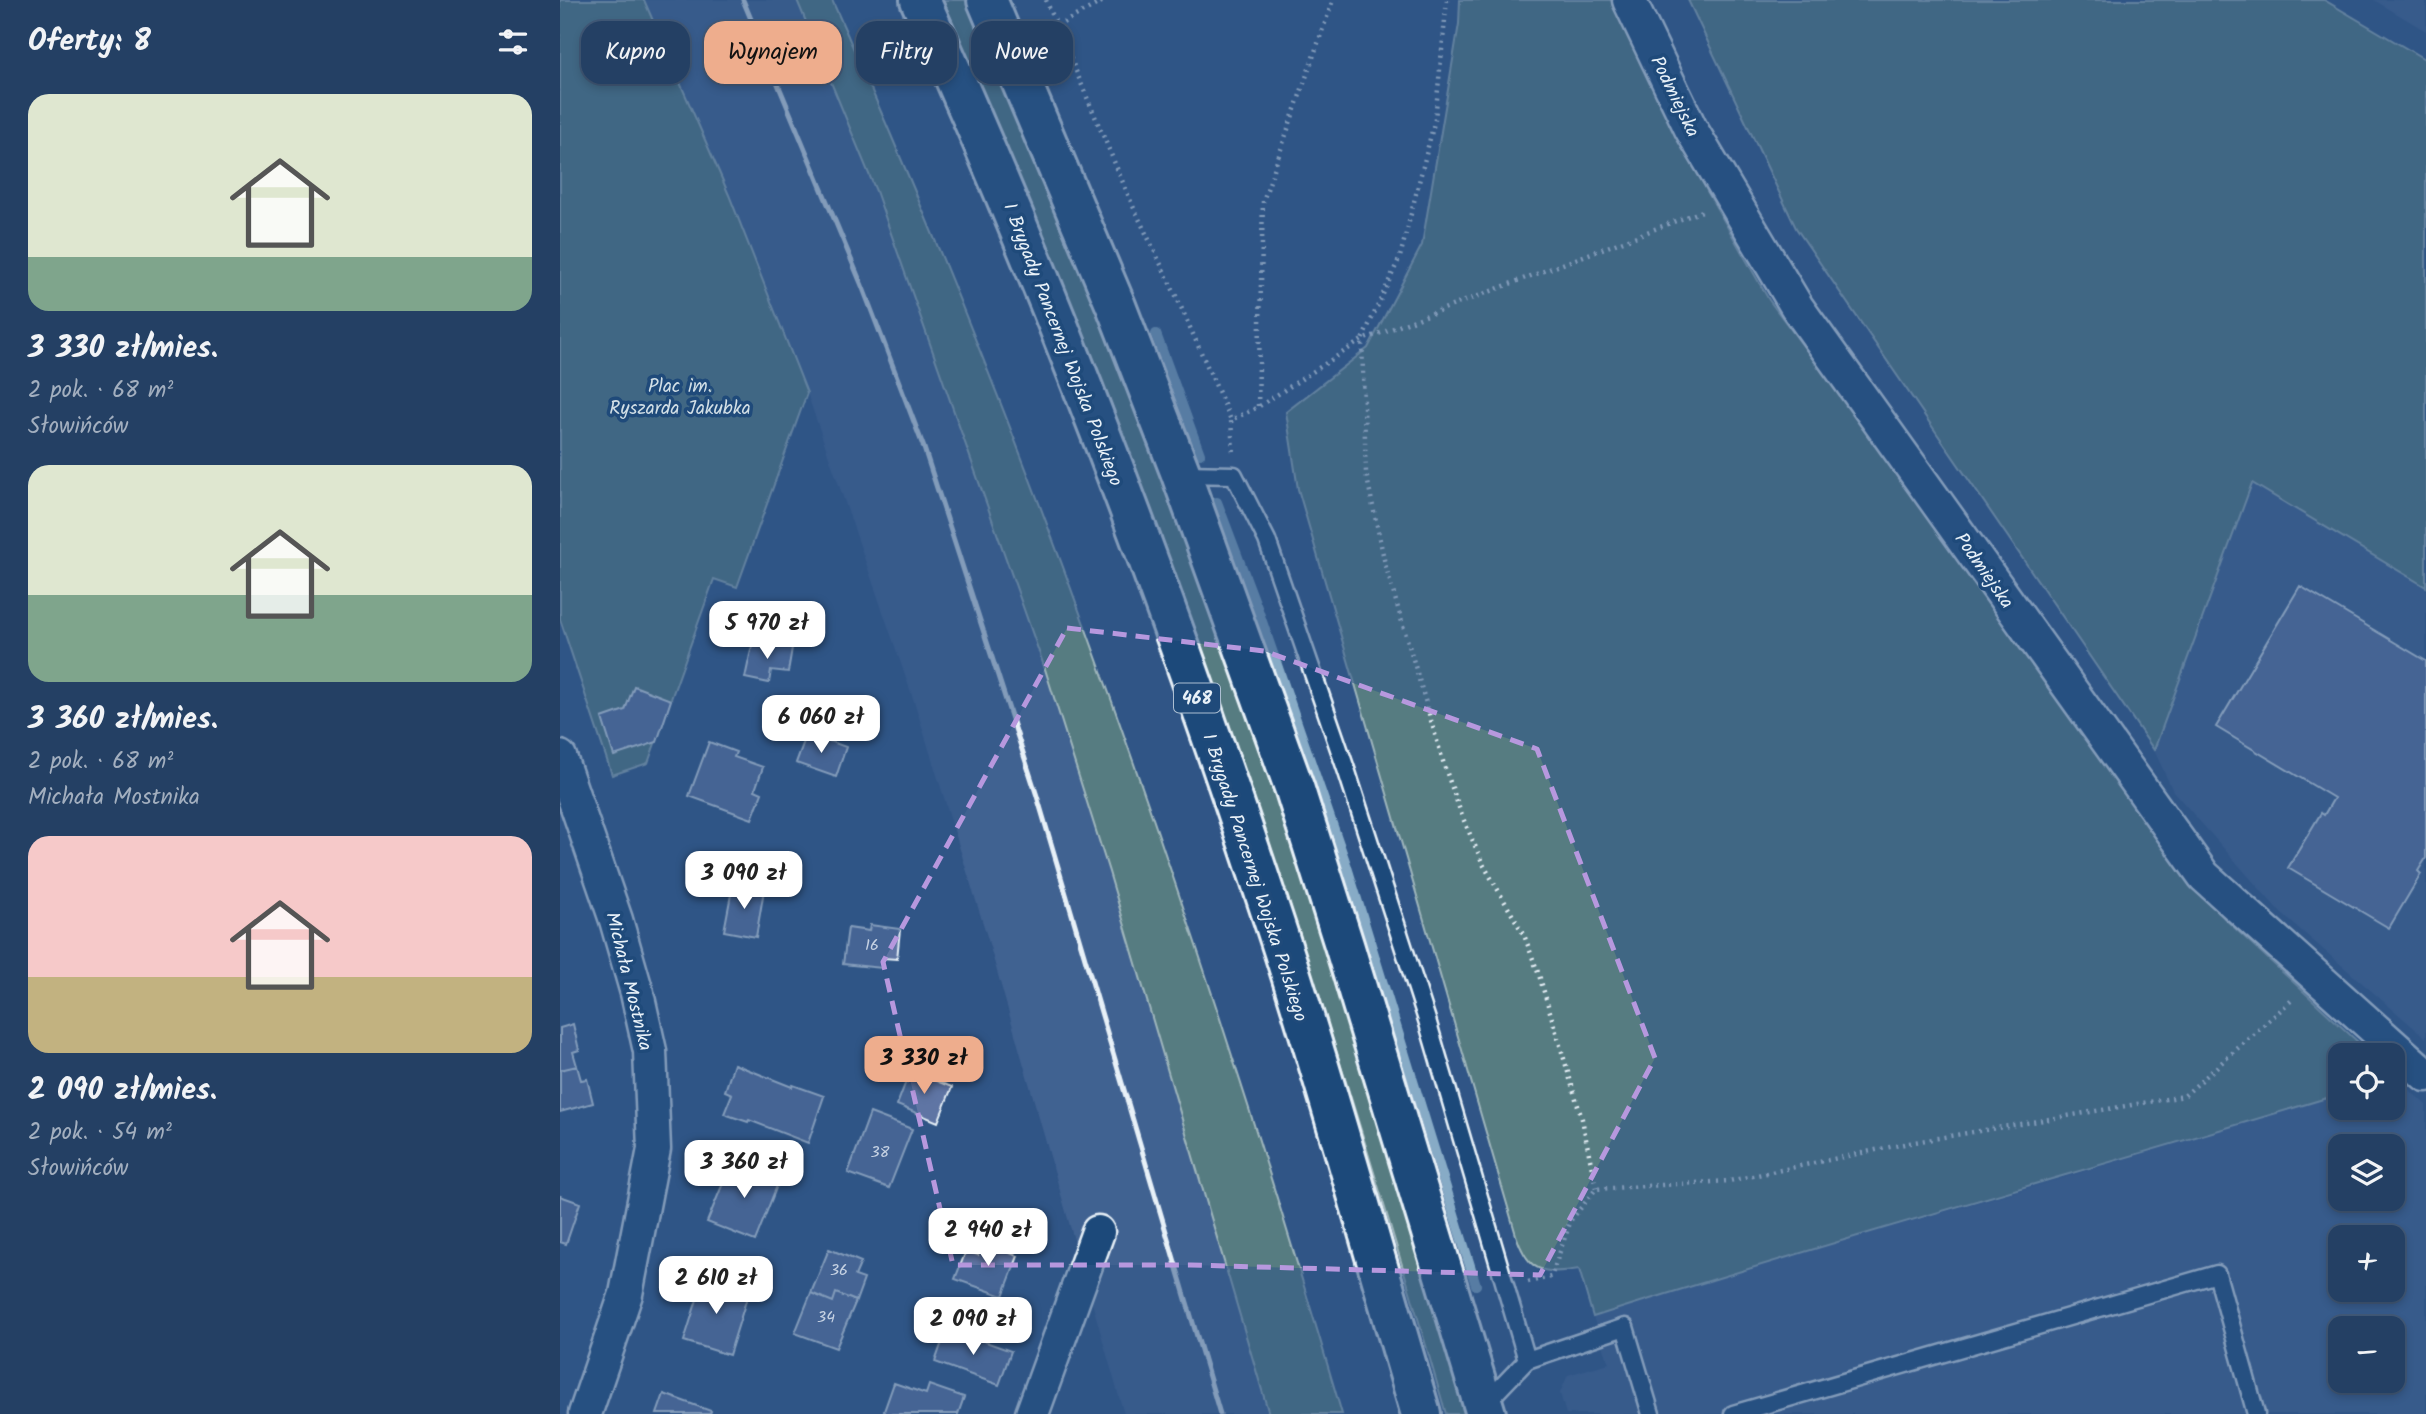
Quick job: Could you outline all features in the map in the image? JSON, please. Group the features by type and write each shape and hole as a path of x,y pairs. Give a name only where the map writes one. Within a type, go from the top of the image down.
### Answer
{"main road":[{"name":"I Brygady Pancernej Wojska Polskiego","path":"920,0 1057,319 1176,636 1279,939 1421,1414"},
{"path":"987,0 1116,306 1181,474 1295,790 1485,1410"}],"street":[{"name":"Podmiejska","path":"1629,0 1691,129 1797,307 2204,876 2426,1075"},
{"name":"Michała Mostnika","path":"560,757 616,920 637,993 650,1051 654,1149 626,1294 585,1414"},
{"path":"1032,1414 1098,1232"}],"lane":[{"path":"1181,474 1234,475 1268,540 1427,1020 1527,1360"},
{"path":"1733,1414 2217,1274 2256,1414"},
{"path":"1485,1410 1527,1360 1625,1327 1651,1414"}],"path":[{"path":"1046,0 1055,21"},
{"path":"1066,21 1105,0"},
{"path":"1258,407 1264,201 1333,0"},
{"path":"1447,0 1435,119 1400,257 1362,340 1366,473 1385,564 1462,816 1483,864 1524,935 1539,975 1582,1119 1595,1189 1571,1220 1551,1277 1505,1287"},
{"path":"1073,64 1132,204 1231,420 1234,475"},
{"path":"1231,420 1258,407 1362,340 1732,200"},
{"path":"1595,1189 1729,1181 1909,1143 2184,1096 2317,978"}],"highlighted area":[{"path":"1067,628 1264,651 1537,749 1655,1058 1540,1275 1191,1265 953,1265 883,962"}],"shaded area":[{"path":"644,0 797,0 806,21 704,21 704,84 832,84 876,191 1045,669 1109,872 1269,1414 1124,1414 986,933 915,704 807,393 679,84 690,84 690,21 653,21"},
{"path":"2374,0 2426,0 2426,31"},
{"path":"2252,482 2426,587 2426,1038 2281,913 2173,791 2154,750"},
{"path":"2405,1086 2426,1105 2426,1414 1566,1414 1560,1393 1568,1375 1609,1363 1593,1317 1743,1270 2328,1098 2328,1120 2405,1120"}],"green space":[{"name":"Plac im. Ryszarda Jakubka","path":"560,0 644,0 653,21 581,21 581,84 681,84 729,195 807,393 737,587 714,579 648,763 612,775 560,619"},
{"path":"797,0 832,0 841,21 806,21"},
{"path":"943,0 971,0 980,21 971,21 971,65 957,33 957,21 952,21"},
{"path":"1460,0 1618,0 1707,191 1769,300 2162,829 2224,918 2359,1043 2328,1043 2328,1098 1593,1317 1579,1269 1546,1271 1532,1264 1526,1257 1516,1235 1298,489 1286,412 1368,348 1422,245 1459,24"},
{"path":"1688,0 2324,0 2426,60 2426,587 2252,483 2154,750 1796,228"},
{"path":"842,23 856,55 856,84 869,84 907,172 1046,521 1111,698 1232,1055 1342,1414 1269,1414 1109,872 1045,669 876,191 832,84 842,84"},
{"path":"979,84 1006,84 1097,303 1289,820 1472,1414 1446,1414 1340,1062 1224,713 1118,421"}],"building":[{"path":"2300,586 2426,661 2426,858 2418,871 2421,874 2389,928 2288,868 2321,813 2324,815 2334,798 2216,727"},
{"path":"753,641 792,648 788,672 771,670 769,683 745,678"},
{"path":"634,686 671,700 657,742 614,756 602,718 625,710"},
{"path":"807,733 846,747 836,777 796,763"},
{"path":"709,742 736,752 734,757 763,767 755,790 762,793 752,819 689,796"},
{"path":"733,884 764,890 756,937 724,931"},
{"path":"870,925 900,929 897,959 883,958 882,968 843,964 848,928 869,931"},
{"path":"573,1024 579,1050 573,1052 577,1066 560,1070 560,1028"},
{"path":"734,1064 792,1087 793,1085 824,1096 808,1143 749,1120 748,1122 724,1114 732,1094 725,1091"},
{"path":"577,1066 581,1080 587,1079 593,1103 560,1112 560,1070"},
{"path":"910,1071 952,1087 938,1122 897,1105"},
{"path":"870,1113 912,1129 889,1188 848,1173"},
{"path":"733,1159 780,1178 755,1241 707,1222"},
{"path":"560,1196 580,1203 566,1244 560,1242"},
{"path":"989,1240 999,1244 1002,1250 1018,1256 1003,1296 955,1279 966,1251 978,1255 983,1243"},
{"path":"829,1249 861,1262 855,1276 864,1279 856,1301 836,1293 833,1302 811,1293"},
{"path":"704,1277 749,1291 729,1355 684,1341"},
{"path":"811,1293 833,1302 836,1293 856,1301 836,1348 795,1333"},
{"path":"947,1328 1011,1351 999,1385 935,1362"},
{"path":"894,1383 926,1394 929,1385 964,1397 958,1414 883,1414"},
{"path":"664,1394 711,1411 710,1414 657,1414"}],"waterway":[{"path":"1156,334 1200,454"},
{"path":"1217,502 1258,610 1347,867 1476,1285"}],"railway":[{"path":"743,0 863,288 924,448 1037,796 1220,1414"}]}
